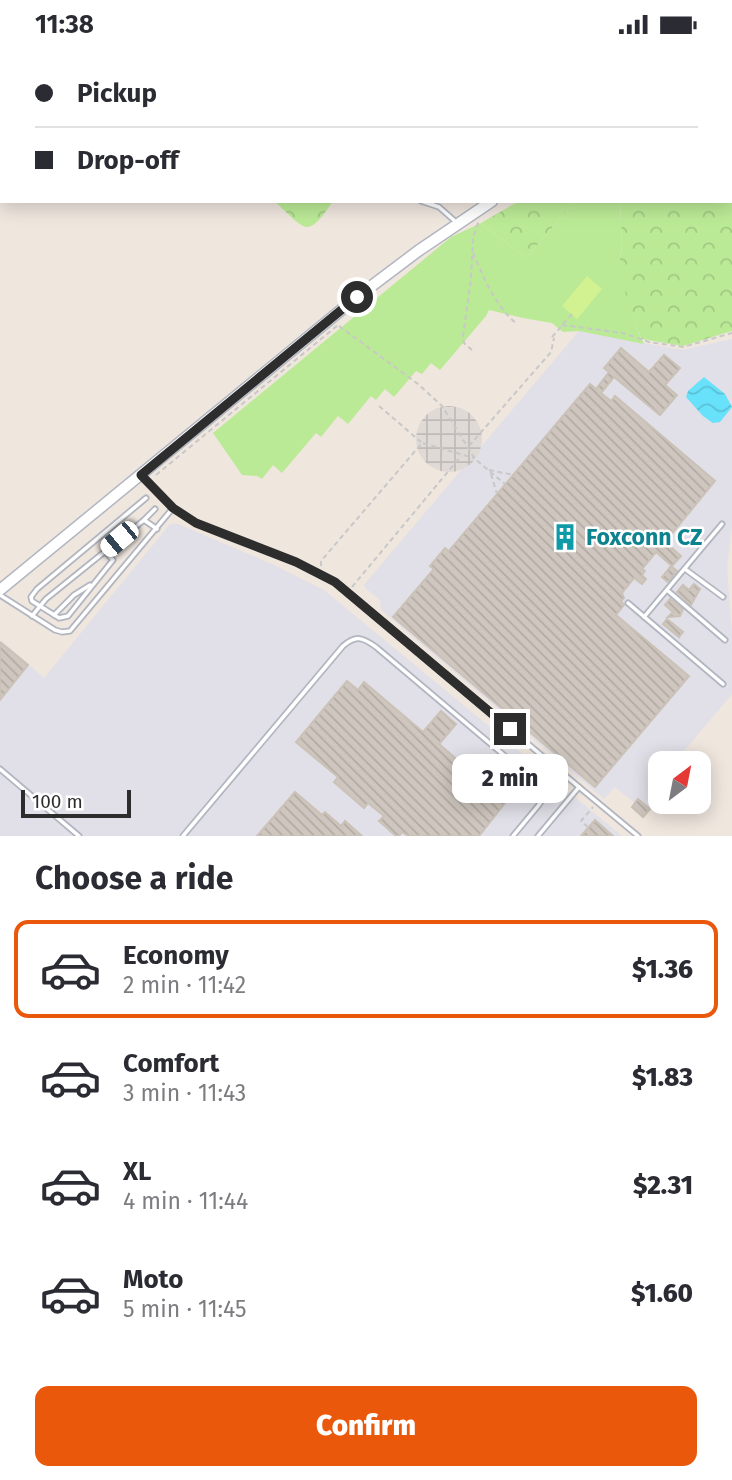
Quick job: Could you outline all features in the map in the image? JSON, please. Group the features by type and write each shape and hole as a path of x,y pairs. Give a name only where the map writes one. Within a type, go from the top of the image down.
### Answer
{"main road":[{"path":"0,592 141,475 458,223 489,203"}],"lane":[{"path":"427,203 439,207 458,223"},
{"path":"141,475 173,508 196,523 296,562 335,582 638,836"},
{"path":"105,551 113,560 68,616 62,618 54,615 31,600 33,593 146,498"},
{"path":"0,592 59,632 70,631 173,508"},
{"path":"32,616 40,606 155,509"},
{"path":"144,520 157,529"},
{"path":"644,617 722,524"},
{"path":"685,569 723,597"},
{"path":"54,615 74,594 94,582"},
{"path":"667,590 725,640"},
{"path":"628,603 723,684"},
{"path":"183,836 342,646 353,638 361,638 376,647 543,790 543,799 513,836"},
{"path":"0,769 79,836"},
{"path":"538,836 579,787"}],"path":[{"path":"472,350 464,343 463,336 472,249 474,233 489,203"},
{"path":"472,249 492,292 517,324"},
{"path":"468,447 551,352 553,338 572,314"},
{"path":"156,475 336,321 418,384 442,406 476,459 505,484"},
{"path":"562,325 623,333 649,342 683,347 732,333"},
{"path":"379,406 422,443 476,459"},
{"path":"320,566 321,561 422,443"},
{"path":"352,587 461,455"},
{"path":"488,470 513,475"},
{"path":"488,470 495,482 497,494"},
{"path":"589,827 581,821 597,802"}],"shaded area":[{"path":"579,331 682,350 732,339 732,527 727,567 732,633 732,694 684,751 648,751 648,807 639,799 635,803 615,787 604,799 381,610 380,600 363,586"},
{"path":"449,406 462,409 472,416 479,426 482,439 479,452 472,462 462,469 449,472 436,469 426,462 419,452 416,439 419,426 426,416 436,409"},
{"path":"170,524 178,524 274,565 324,590 622,836 0,836 0,644 2,641 44,678"}],"green space":[{"path":"276,203 332,203 311,226 299,224"},
{"path":"516,203 573,203 526,258 481,223"},
{"path":"573,203 620,203 622,247 619,262 635,325 644,344 579,331 563,332 552,323 489,310 440,370 431,363 422,374 416,371 394,397 385,389 376,400 371,396 348,424 338,416 321,437 316,433 282,473 273,465 262,479 242,475 213,433 451,237 481,223 526,258"},
{"path":"620,203 732,203 732,331 683,346 642,339 635,325 618,268 622,247"},
{"path":"587,276 602,289 577,319 562,306"}],"water":[{"path":"704,377 725,394 732,407 720,422 713,423 703,416 686,397 688,391"}],"building":[{"path":"621,348 649,372 664,355 680,368 665,385 677,395 660,415 614,377 601,393 611,401 615,396 715,481 665,542 681,556 672,566 656,552 642,569 645,571 642,575 646,579 642,584 634,578 622,593 624,598 621,601 624,605 616,615 689,676 595,787 393,617 434,569 430,566 445,548 449,551 590,384 596,389 609,372 604,368"},
{"path":"671,566 677,571 668,582 662,577"},
{"path":"694,584 700,589 691,605 677,592 683,585 689,590"},
{"path":"670,599 683,609 680,616 668,617 673,612 665,605"},
{"path":"667,619 683,632 679,637 663,624"},
{"path":"0,642 28,665 0,700"},
{"path":"347,681 358,690 364,682 423,732 441,711 456,724 439,744 482,781 489,773 507,788 502,793 509,798 479,836 408,836 402,832 396,836 379,821 384,816 368,803 364,808 334,782 338,777 296,742"},
{"path":"295,792 322,815 325,812 341,826 345,821 362,836 257,836"},
{"path":"638,799 648,807 648,811 643,817 632,807"},
{"path":"595,820 613,836 581,836"}],"place":[{"name":"Foxconn CZ","path":"565,537"}],"route":[{"path":"357,297 141,475 173,508 196,523 296,562 335,582 510,729"}]}
